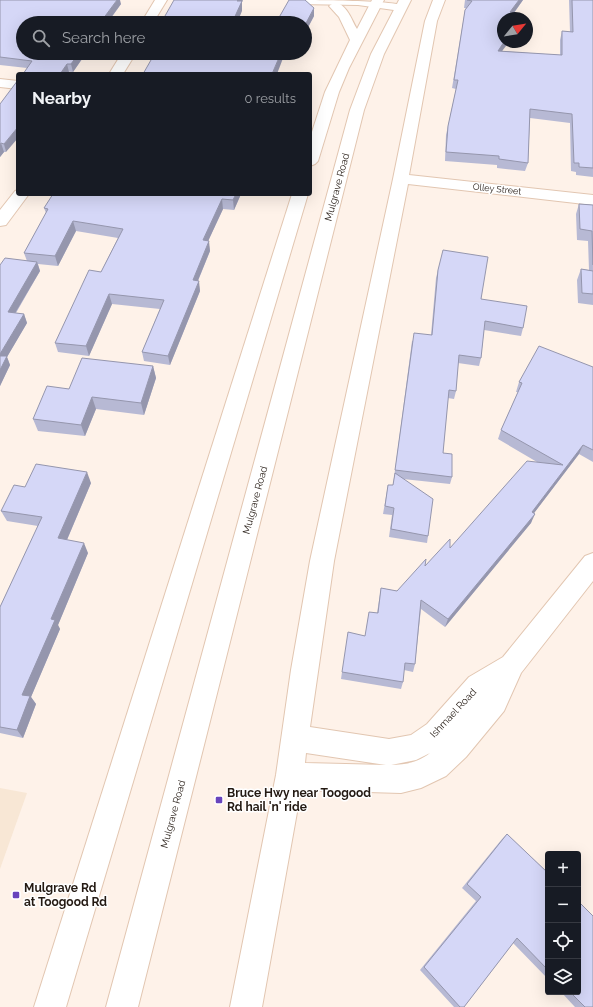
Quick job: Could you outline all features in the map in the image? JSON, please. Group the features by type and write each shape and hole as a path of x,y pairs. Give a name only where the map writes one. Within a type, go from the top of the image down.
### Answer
{"main road":[{"path":"151,16 161,0"},
{"path":"303,0 330,0 401,7"},
{"path":"303,0 335,6 375,5"},
{"path":"246,1007 290,775 304,670 322,561 401,179 431,21 439,0"},
{"path":"312,155 332,92 356,39 375,5"},
{"path":"335,6 345,16 347,23 356,39"},
{"name":"Mulgrave Road","path":"122,1007 357,110 365,84 401,7"},
{"path":"117,72 125,60"},
{"path":"0,83 16,85"},
{"name":"Olley Street","path":"401,179 593,200"},
{"path":"0,221 19,196"},
{"path":"50,1007 299,196"},
{"name":"Ishmael Road","path":"290,775 323,778 401,779 421,774 436,766 457,748 495,702 512,665 593,563"},
{"name":"Ishmael Road","path":"295,738 389,752 416,747 436,733 478,686 512,665"}],"shaded area":[{"path":"0,788 27,793 0,869"}],"building":[{"path":"0,0 117,0 105,16 16,16 16,59 0,57"},
{"path":"174,0 242,1 235,16 165,16"},
{"path":"289,0 305,0 314,8 310,16 280,16"},
{"path":"467,0 519,0 510,12 497,12 497,48 500,48 498,51 562,55 562,31 573,32 572,0 593,0 593,168 579,167 579,163 574,163 572,114 530,109 528,163 499,159 499,156 446,152 448,126 458,80 454,80 465,10 472,1"},
{"path":"24,60 74,60 71,64 67,64 61,72 24,72 32,61"},
{"path":"151,60 278,60 273,72 144,72"},
{"path":"16,83 16,129 4,144 1,143 0,145 0,104"},
{"path":"52,196 235,196 233,200 222,199 203,240 209,241 193,280 199,281 168,356 142,352 164,300 109,294 86,346 55,343 89,270 101,272 123,229 73,221 55,256 24,253 48,209 44,208"},
{"path":"579,204 593,205 593,265 592,231 580,229"},
{"path":"443,250 488,257 481,299 527,306 523,328 485,321 481,358 459,355 456,391 449,390 443,453 452,454 452,477 395,470 414,333 432,335 438,270"},
{"path":"5,258 37,262 8,312 24,314 0,354 0,265"},
{"path":"581,269 593,271 593,294 582,293"},
{"path":"539,346 593,367 593,450 583,445 532,512 535,514 448,619 421,600 415,664 405,663 403,682 342,672 348,632 365,636 369,612 378,613 381,588 397,591 426,559 425,566 450,539 450,548 527,461 563,465 501,430 522,383 519,382"},
{"path":"0,356 7,356 0,370"},
{"path":"82,358 153,366 141,403 92,397 81,425 33,419 47,386 69,389"},
{"path":"36,464 87,472 58,538 84,543 51,619 55,620 22,695 30,696 17,730 0,727 0,607 42,517 1,511 14,485 25,487"},
{"path":"395,473 433,499 428,536 391,529 394,508 385,506 388,485 393,485"},
{"path":"507,834 545,870 545,967 517,938 464,1007 460,1007 424,967 481,897 467,884"},
{"path":"581,904 593,916 593,1007 585,1007 573,995 581,995"}],"place":[{"name":"Bruce Hwy near Toogood Rd hail 'n' ride","path":"219,800"},
{"name":"Mulgrave Rd at Toogood Rd","path":"16,895"}]}
